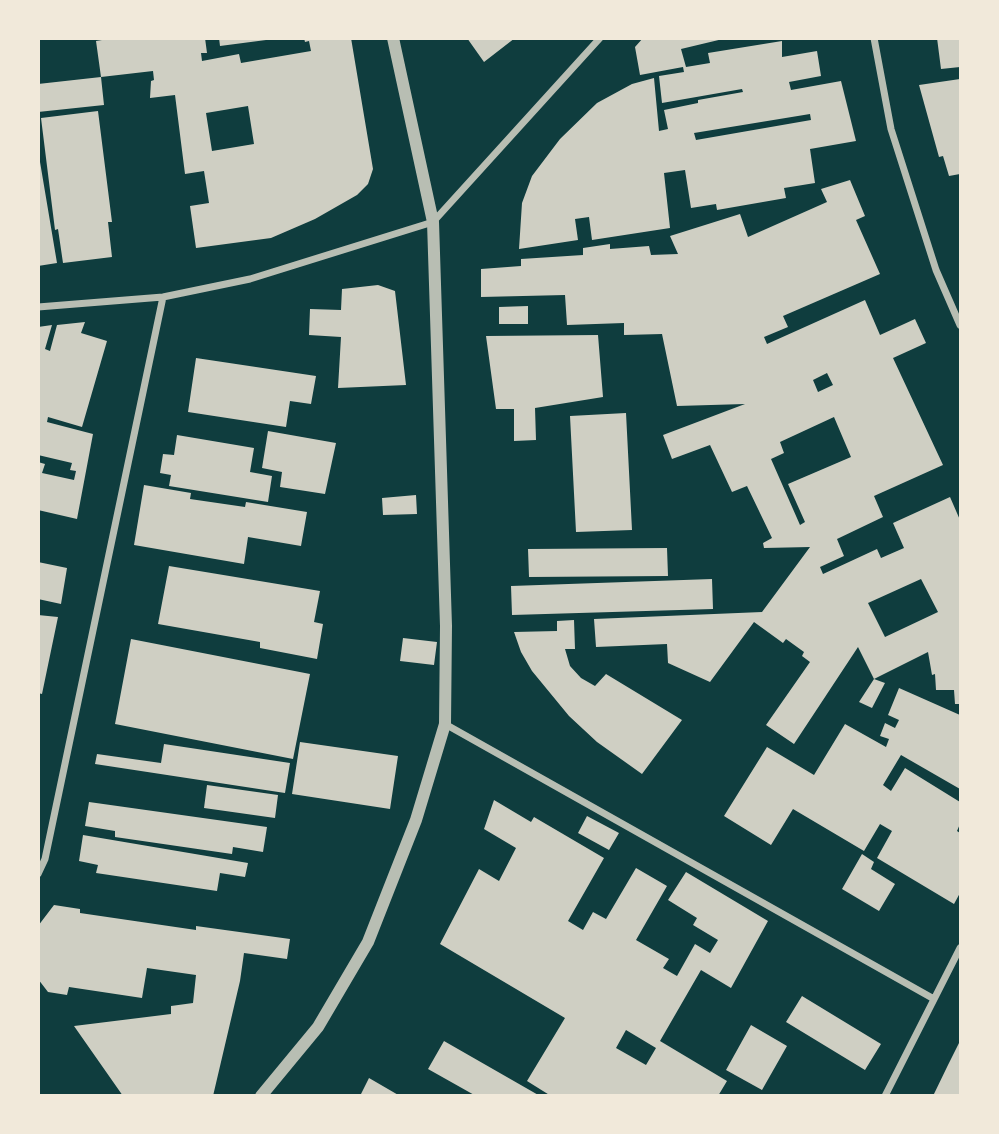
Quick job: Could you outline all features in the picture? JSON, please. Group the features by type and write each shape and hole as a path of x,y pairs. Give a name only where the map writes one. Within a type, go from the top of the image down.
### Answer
{"street":[{"path":"261,1096 318,1027 368,942 416,820 445,724 446,626 433,222 393,38"},
{"path":"38,307 163,298 250,279 433,222 600,38"},
{"path":"874,38 891,129 936,270 961,324"},
{"path":"38,874 45,859 163,298"},
{"path":"445,724 934,999"},
{"path":"885,1096 961,948"}],"building":[{"path":"114,38 205,38 207,53 201,53 202,61 239,54 241,63 311,51 309,41 305,42 304,38 351,38 373,169 368,184 357,195 315,219 271,238 196,248 190,206 209,203 204,171 185,174 175,95 150,98 153,71 101,77 96,41","holes":["248,106 254,144 212,151 206,113"]},
{"path":"219,38 266,38 266,40 220,46"},
{"path":"467,38 515,38 484,62"},
{"path":"643,38 727,38 681,49 686,67 710,63 708,53 782,41 782,57 817,51 821,76 789,82 791,90 841,81 856,141 810,149 815,183 784,188 786,198 717,210 716,204 691,208 685,170 664,173 670,228 592,240 589,217 575,219 578,240 519,249 522,203 532,176 560,139 597,103 632,84 654,78 659,131 668,129 664,110 698,103 698,100 743,92 742,89 662,103 659,76 684,72 683,67 640,75 635,47","holes":["810,114 811,120 696,140 694,133"]},
{"path":"937,38 960,38 960,67 941,69"},
{"path":"101,77 104,105 38,112 38,84"},
{"path":"960,79 960,174 949,176 943,156 939,157 919,85"},
{"path":"98,111 112,222 108,222 112,257 63,263 58,229 55,230 41,118"},
{"path":"38,150 57,263 38,266"},
{"path":"850,180 865,216 856,220 880,274 783,316 788,327 764,337 767,344 865,300 880,335 915,319 926,343 893,358 943,465 874,496 883,517 837,539 844,556 820,567 823,574 877,549 881,558 904,548 893,523 950,497 960,520 960,704 955,704 954,690 936,690 935,674 932,675 928,652 874,679 858,647 794,744 766,725 810,662 802,656 804,652 786,639 783,643 754,622 710,682 668,663 667,644 596,647 594,619 762,612 810,547 764,548 763,543 772,538 747,486 732,492 710,445 672,459 663,435 745,404 677,406 662,334 624,335 624,323 567,325 565,295 481,297 481,269 521,266 521,259 583,255 583,248 610,244 610,249 649,246 651,255 678,254 670,236 740,214 748,237 827,202 821,189","holes":["827,373 833,385 818,392 813,380","834,417 851,457 788,484 805,522 800,525 771,459 784,453 780,442","921,579 938,612 885,637 868,603"]},
{"path":"378,285 395,291 406,385 338,388 341,337 309,335 310,309 341,310 342,289"},
{"path":"528,306 528,324 499,324 499,307"},
{"path":"85,322 81,333 107,341 82,427 48,417 47,422 93,434 77,519 38,510 38,462 45,464 42,473 74,480 76,471 70,470 72,463 38,455 38,327 52,325 45,349 50,351 57,325"},
{"path":"598,335 603,397 535,408 536,440 514,441 514,409 496,409 486,336"},
{"path":"196,358 316,376 311,404 290,401 286,427 188,412"},
{"path":"626,413 632,530 576,532 570,416"},
{"path":"268,431 336,443 325,494 280,487 282,472 262,468"},
{"path":"177,435 254,448 250,472 272,476 268,502 169,486 171,475 160,473 163,454 174,455"},
{"path":"144,485 191,493 190,499 245,507 246,502 307,512 301,546 248,537 244,564 134,545"},
{"path":"416,495 417,514 383,515 382,498"},
{"path":"667,548 668,576 529,577 528,549"},
{"path":"38,562 67,568 61,604 38,599"},
{"path":"169,566 320,591 314,622 323,624 317,659 260,648 260,642 158,624"},
{"path":"712,579 713,609 512,615 511,586"},
{"path":"38,615 58,617 42,694 38,693"},
{"path":"574,620 575,649 565,649 570,666 581,678 595,686 606,674 682,720 642,774 597,742 569,716 532,671 521,652 514,632 557,631 557,621"},
{"path":"403,638 437,642 434,665 400,661"},
{"path":"131,639 310,674 293,759 115,724"},
{"path":"874,679 885,683 872,708 859,702"},
{"path":"899,688 960,715 960,789 901,755 883,785 891,791 905,768 960,802 960,824 957,831 960,833 960,893 954,904 877,858 892,831 880,824 864,851 793,809 771,845 724,816 767,747 814,775 845,724 886,747 889,739 880,736 885,723 895,728 899,720 888,715"},
{"path":"300,742 398,756 390,809 292,794"},
{"path":"164,744 290,763 285,793 95,764 97,754 161,763"},
{"path":"207,785 278,795 275,818 204,808"},
{"path":"494,800 531,822 534,817 604,858 568,921 583,930 593,912 606,919 636,868 667,886 636,940 669,959 663,968 677,976 695,944 710,953 718,940 693,925 697,918 668,900 686,872 768,921 731,988 701,970 660,1041 727,1081 718,1096 551,1096 527,1081 565,1018 440,944 479,869 499,881 516,848 484,829","holes":["626,1030 656,1048 646,1065 616,1048"]},
{"path":"89,802 267,827 263,852 233,847 232,854 115,837 115,831 85,826"},
{"path":"587,816 619,833 609,850 578,833"},
{"path":"83,835 248,863 245,877 220,873 217,891 96,873 98,865 79,861"},
{"path":"862,854 874,862 871,869 895,884 879,911 842,889"},
{"path":"54,905 80,909 80,913 196,930 196,926 290,939 287,959 244,953 213,1096 123,1096 74,1026 171,1014 171,1006 193,1003 196,975 147,968 142,998 69,987 67,995 48,992 38,979 38,926"},
{"path":"802,996 881,1044 865,1070 786,1022"},
{"path":"751,1025 787,1046 762,1090 726,1070"},
{"path":"444,1041 540,1096 476,1096 428,1069"},
{"path":"960,1041 960,1096 933,1096 948,1065"},
{"path":"369,1078 400,1096 360,1096"}]}
